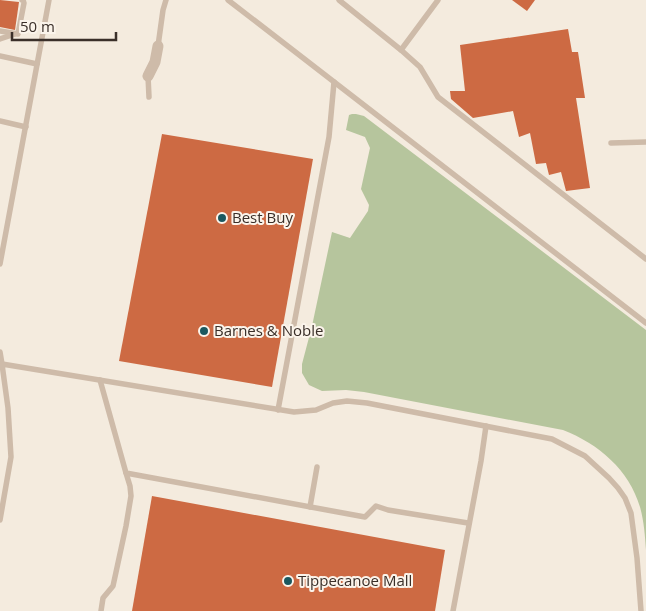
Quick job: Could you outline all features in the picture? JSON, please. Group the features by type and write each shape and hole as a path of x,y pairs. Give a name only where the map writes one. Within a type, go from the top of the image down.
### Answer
{"street":[{"path":"148,76 155,62 158,46"}],"lane":[{"path":"17,34 24,3 22,0"},
{"path":"0,264 49,0"},
{"path":"158,46 166,0"},
{"path":"228,0 646,324"},
{"path":"340,0 420,67 438,97 646,259"},
{"path":"401,50 438,0"},
{"path":"0,31 17,34"},
{"path":"0,38 17,34"},
{"path":"0,56 37,64"},
{"path":"148,76 149,98"},
{"path":"278,410 329,137 334,82"},
{"path":"0,121 26,127"},
{"path":"611,144 646,142"},
{"path":"0,352 2,390 10,434 11,457 0,520"},
{"path":"2,364 294,412 316,410 333,403 347,401 367,403 552,439 585,456 609,478 625,498 633,521 641,611"},
{"path":"100,380 130,486 131,496 113,586 103,598 101,611"},
{"path":"453,611 486,426"},
{"path":"310,507 317,467"},
{"path":"126,473 365,517 376,506 388,510 468,523"}],"green space":[{"path":"349,115 364,116 646,330 646,550 640,507 628,481 611,460 589,443 576,436 563,430 364,392 346,390 322,391 309,385 302,373 302,364 332,232 350,238 368,211 369,205 361,189 370,148 365,137 346,130"}],"building":[{"path":"0,0 19,2 15,30 0,27"},
{"path":"512,0 535,0 527,11"},
{"path":"568,29 572,52 578,52 585,98 576,98 590,188 566,191 561,172 549,175 546,163 536,164 530,133 519,137 513,111 473,118 451,99 450,91 465,91 460,45"},
{"path":"162,134 313,159 272,387 119,361"},
{"name":"Tippecanoe Mall","path":"152,496 445,550 435,611 132,611"}],"place":[{"name":"Best Buy","path":"222,218"},
{"name":"Barnes & Noble","path":"204,331"},
{"name":"Tippecanoe Mall","path":"288,581"}]}
